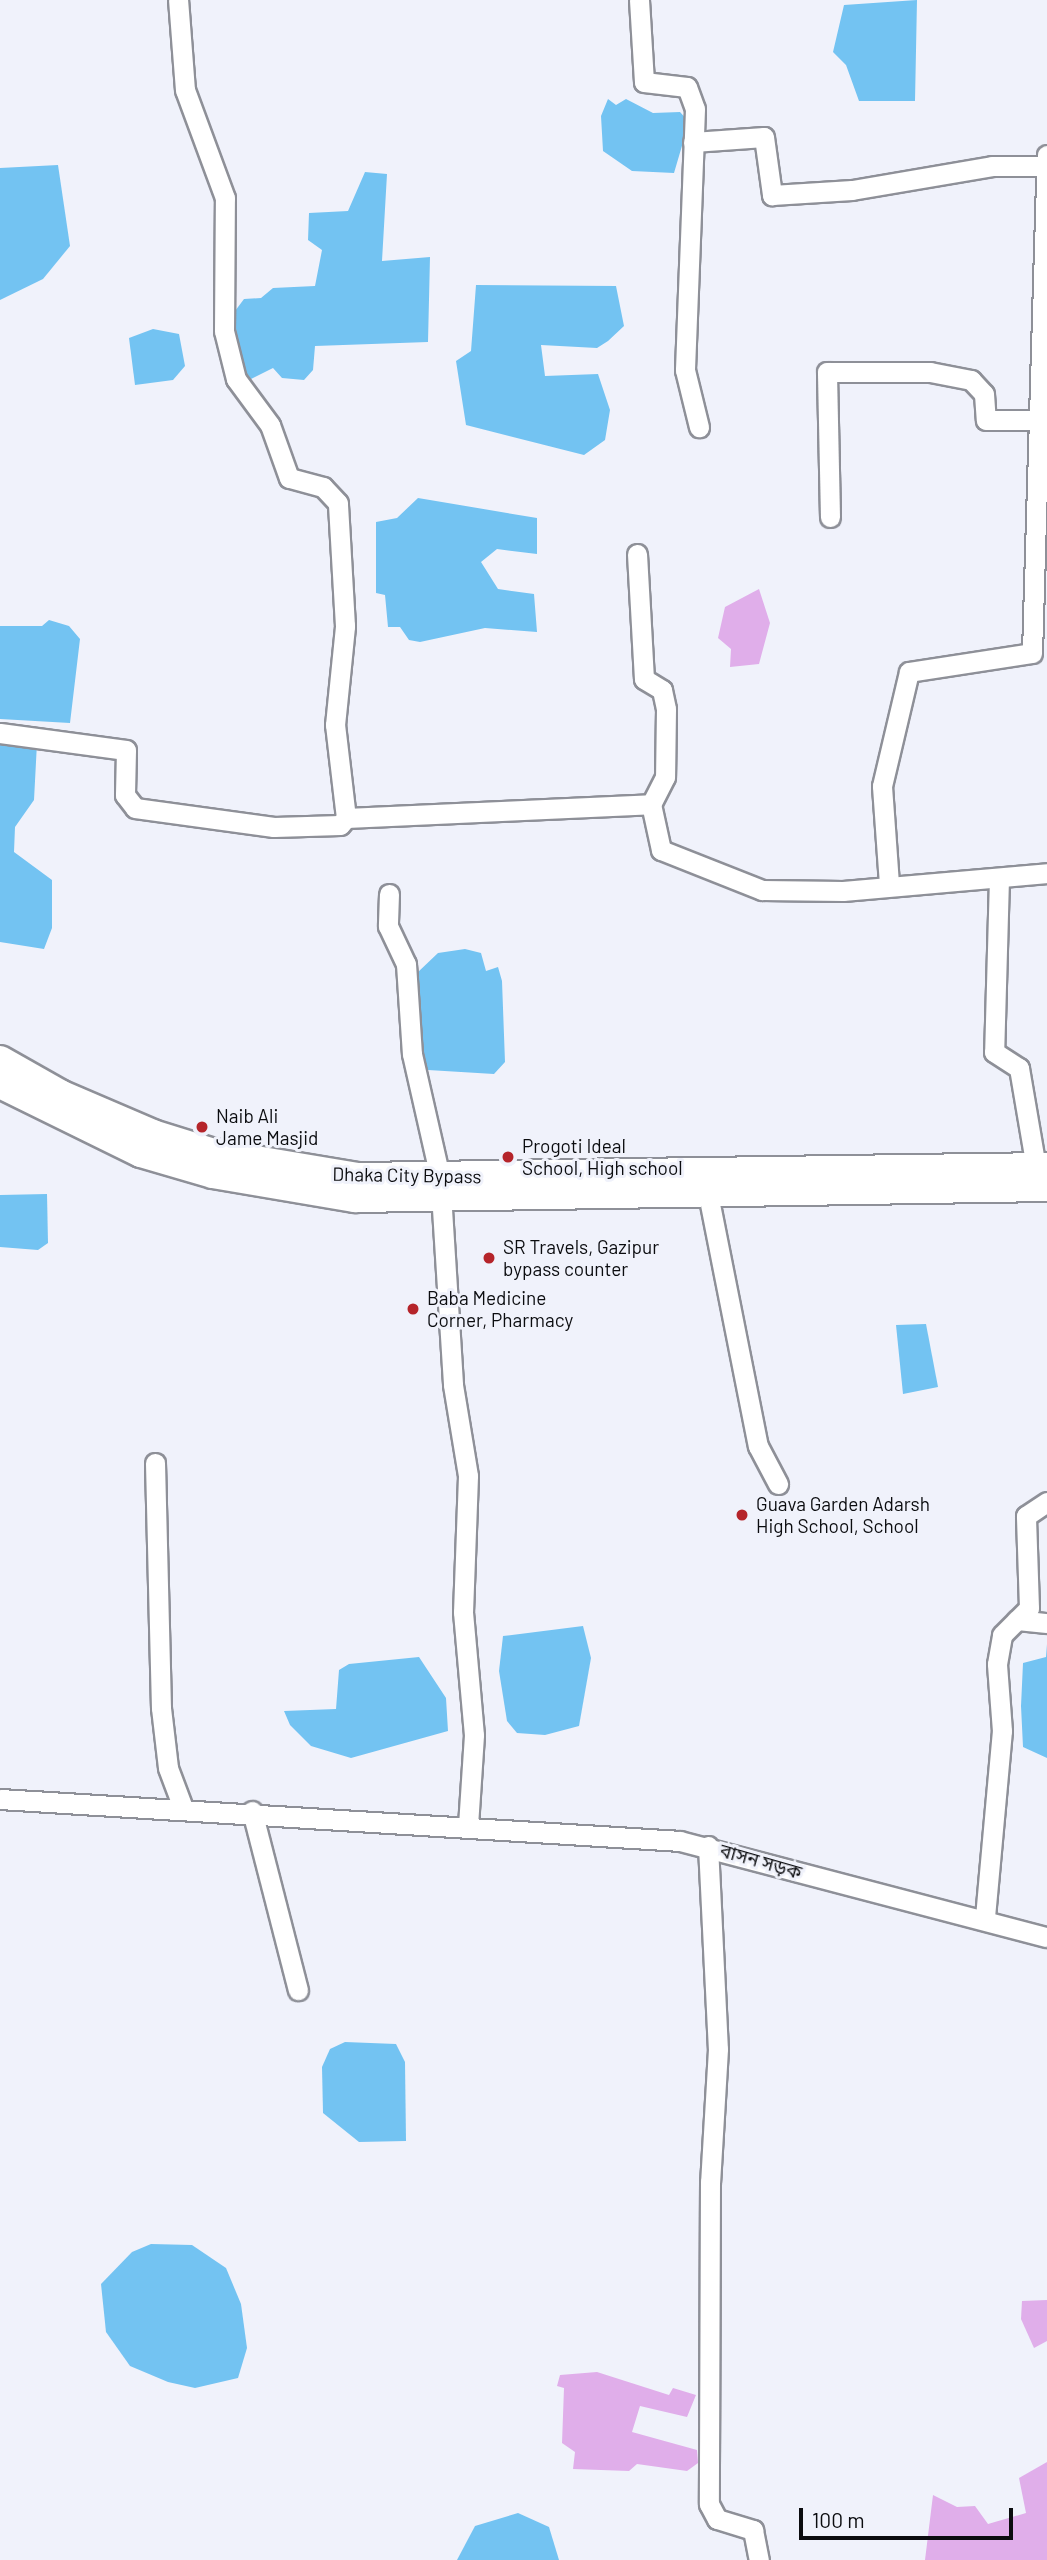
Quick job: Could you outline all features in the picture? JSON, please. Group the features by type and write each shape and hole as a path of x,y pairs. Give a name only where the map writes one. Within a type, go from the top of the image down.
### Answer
{"highway":[{"name":"Dhaka City Bypass","path":"0,1059 60,1094 214,1153 441,1188 1043,1174"},
{"path":"0,1084 141,1153 214,1174 318,1194 441,1188 708,1194 1043,1174"}],"street":[{"path":"178,0 185,90 225,198 224,331 236,379 270,425 289,478 323,487 338,503 345,626 335,725 346,818"},
{"path":"639,0 644,82 687,86 695,109 684,370 699,427"},
{"path":"693,142 764,137 772,195 852,190 992,166 1046,160 1046,342 1030,570 1032,653 909,672 883,786 889,884"},
{"path":"831,517 827,372 930,372 971,380 984,394 986,420 1040,420"},
{"path":"637,554 644,679 662,690 666,709 665,777 651,804 661,850 762,890 843,891 889,884 1047,873"},
{"path":"0,733 126,750 125,795 135,807 274,827 340,825 346,818 651,804"},
{"path":"999,878 994,1052 1019,1068 1043,1174"},
{"path":"390,894 388,926 407,964 412,1054 441,1188 453,1385 468,1476 463,1612 474,1735 468,1826"},
{"path":"708,1194 758,1446 778,1485"},
{"path":"155,1463 161,1708 168,1768 183,1808"},
{"path":"985,1917 1002,1731 997,1664 1002,1635 1029,1608 1026,1516 1047,1502"},
{"path":"1017,1620 1047,1623"},
{"name":"বাসন সড়ক","path":"0,1799 252,1811 708,1846 985,1917 1047,1937"},
{"path":"252,1811 298,1990"},
{"path":"708,1846 718,2049 710,2182 709,2504 717,2519 753,2530 759,2560"}],"shaded area":[{"path":"759,589 770,623 759,664 730,667 731,649 718,638 725,607"},
{"path":"1047,2300 1047,2341 1034,2348 1021,2319 1022,2301"},
{"path":"597,2372 669,2395 673,2388 696,2395 687,2417 640,2406 632,2432 697,2450 698,2463 687,2471 637,2464 629,2471 573,2469 575,2452 562,2443 564,2388 557,2386 560,2375"},
{"path":"1047,2462 1047,2560 925,2560 933,2495 957,2507 975,2506 988,2524 1026,2513 1019,2478"}],"water":[{"path":"917,0 915,101 859,101 846,65 833,52 844,5"},
{"path":"608,99 616,105 626,99 653,113 680,112 689,122 674,173 632,171 603,151 601,116"},
{"path":"58,165 70,246 43,279 0,300 0,168"},
{"path":"365,172 387,174 382,261 430,257 428,342 315,346 313,370 304,380 282,378 273,368 251,379 238,362 235,311 244,299 261,298 273,288 315,286 322,250 308,240 309,213 348,211"},
{"path":"476,285 616,286 624,326 608,341 597,348 541,345 545,376 598,374 610,410 605,440 584,455 466,425 456,361 471,351"},
{"path":"153,329 179,334 185,366 173,380 135,385 129,338"},
{"path":"418,498 537,518 537,554 497,549 481,562 498,589 534,594 537,632 485,628 420,642 409,640 400,627 388,627 385,595 376,593 376,522 397,518"},
{"path":"49,620 69,626 80,639 70,723 0,719 0,626 42,626"},
{"path":"0,739 37,743 34,800 15,827 14,852 52,880 52,928 44,949 0,942"},
{"path":"465,949 481,953 486,971 498,967 502,981 505,1062 494,1074 428,1070 418,1050 411,987 417,973 438,953"},
{"path":"47,1194 48,1243 38,1250 0,1247 0,1195"},
{"path":"926,1324 938,1387 903,1394 896,1325"},
{"path":"583,1626 591,1658 579,1726 545,1735 517,1733 507,1721 499,1671 503,1636"},
{"path":"1047,1644 1047,1758 1023,1747 1021,1706 1023,1663 1046,1657"},
{"path":"419,1657 446,1698 448,1731 351,1758 311,1746 290,1725 284,1711 336,1709 339,1670 349,1664"},
{"path":"345,2042 396,2044 405,2062 406,2141 359,2142 323,2113 322,2067 330,2049"},
{"path":"151,2244 192,2245 226,2268 241,2304 247,2348 238,2378 195,2388 168,2382 130,2366 106,2332 101,2284 132,2252"},
{"path":"518,2513 549,2527 559,2560 457,2560 475,2526"}],"place":[{"name":"Naib Ali Jame Masjid","path":"202,1127"},
{"name":"Progoti Ideal School, High school","path":"508,1157"},
{"name":"SR Travels, Gazipur bypass counter","path":"489,1258"},
{"name":"Baba Medicine Corner, Pharmacy","path":"413,1309"},
{"name":"Guava Garden Adarsh High School, School","path":"742,1515"}]}
